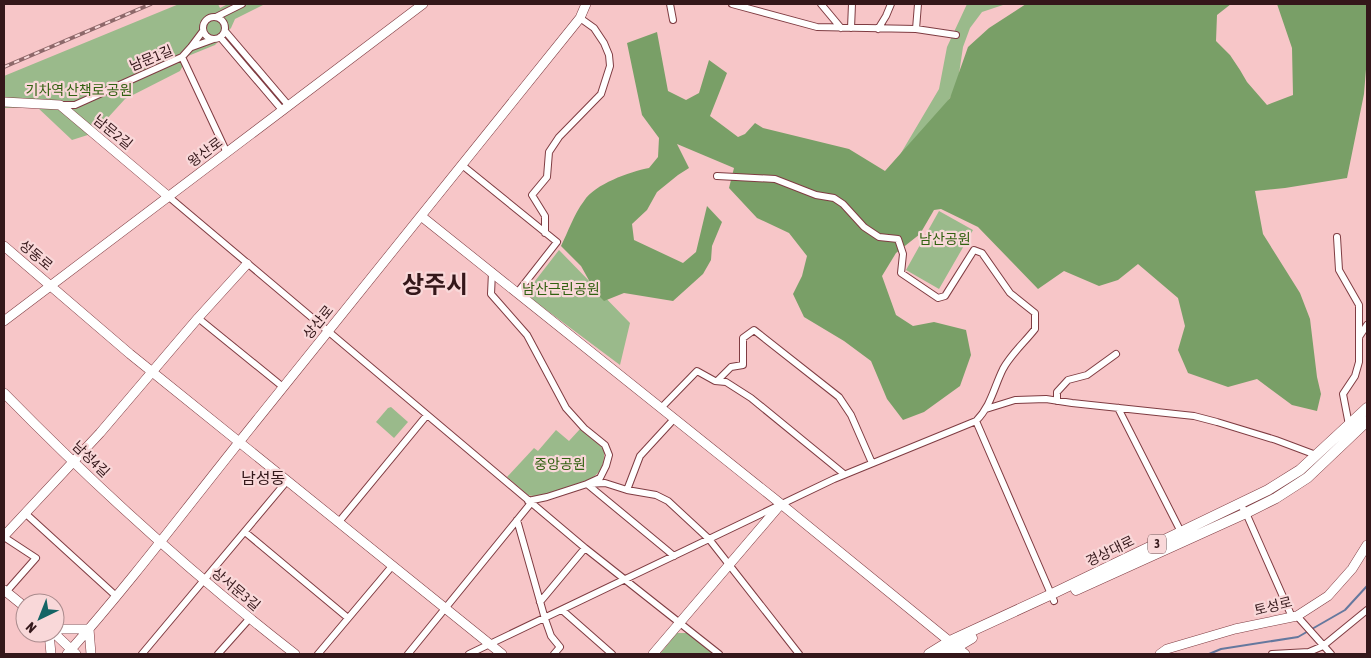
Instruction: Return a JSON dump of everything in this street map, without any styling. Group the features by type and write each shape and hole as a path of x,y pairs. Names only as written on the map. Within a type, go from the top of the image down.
{"main road":[{"name":"경상대로","path":"929,654 1053,597 1287,480 1367,408"},
{"name":"경상대로","path":"1053,597 1246,514 1284,493 1307,478 1367,421"},
{"name":"경상대로","path":"945,654 953,644"}],"street":[{"path":"182,57 203,31 205,22 208,19 242,4"},
{"name":"왕산로","path":"4,321 423,4"},
{"path":"670,4 673,20"},
{"path":"732,4 818,28 916,29 956,35"},
{"path":"821,4 841,28"},
{"path":"851,28 852,4"},
{"path":"878,29 891,4"},
{"path":"916,29 918,4"},
{"path":"545,233 545,216 532,195 547,177 549,152 559,137 601,94 610,66 609,55 604,43 582,9"},
{"name":"상산로","path":"71,653 462,165 582,9"},
{"path":"228,11 223,22 225,30 286,109"},
{"path":"216,17 223,22"},
{"path":"191,47 217,38 225,30"},
{"path":"203,31 209,38 217,38 286,109"},
{"name":"남문1길","path":"60,105 75,105 182,57 227,152"},
{"path":"4,102 60,105"},
{"name":"남문2길","path":"60,105 169,197"},
{"path":"72,115 75,105"},
{"path":"462,165 557,242 517,293"},
{"path":"469,654 844,474 976,421 986,409 1003,369 1035,328 1034,314 1010,293 982,253 974,250 945,296 938,298 902,273 904,254 898,239 879,237 864,227 844,204 834,198 816,195 775,179 717,176"},
{"path":"169,197 585,548 719,654"},
{"path":"421,216 965,654"},
{"path":"1337,237 1340,270 1359,305 1359,362 1355,376 1344,394 1349,425"},
{"name":"성동로","path":"4,246 152,372 502,654"},
{"path":"15,599 5,591 36,558 4,536 74,462 198,318 248,264"},
{"path":"408,654 530,502 588,484 600,478 609,456 605,445 584,428 566,408 527,335 491,294 492,272"},
{"path":"198,318 283,388"},
{"path":"1359,337 1367,325"},
{"path":"717,381 731,367 743,365 743,338 754,330 839,397 851,415 872,463"},
{"path":"1057,401 1057,392 1068,380 1087,374 1116,354"},
{"path":"661,408 697,371 717,381 726,382 751,398 844,474"},
{"name":"남성4길","path":"4,393 160,543"},
{"path":"986,409 1015,400 1046,399 1194,416 1316,455"},
{"path":"1118,408 1181,532"},
{"path":"338,523 427,415"},
{"path":"627,490 640,456 674,419"},
{"path":"976,421 1053,597"},
{"path":"142,654 287,481"},
{"path":"588,484 605,483 627,490 656,495 668,501 709,539 799,654"},
{"path":"588,484 674,556"},
{"path":"653,654 781,504"},
{"path":"1240,504 1294,616 1331,654"},
{"path":"25,513 116,596"},
{"path":"517,520 545,619 551,636 560,647 554,654"},
{"path":"244,532 348,618"},
{"name":"상서문3길","path":"160,543 295,654"},
{"name":"토성로","path":"1160,654 1167,649 1235,629 1294,616 1328,596 1352,569 1367,545"},
{"path":"540,602 585,548"},
{"path":"318,654 393,565"},
{"path":"562,610 612,654"},
{"path":"1272,654 1309,652 1323,646 1367,610"},
{"path":"218,654 250,618"},
{"path":"65,629 89,629 91,654"},
{"path":"62,643 71,653"}],"green space":[{"name":"기차역 산책로 공원","path":"179,4 218,4 220,8 228,4 265,4 235,19 231,28 215,45 188,56 180,71 125,99 94,133 72,140 37,107 4,108 4,76"},
{"path":"967,4 1006,4 982,12 970,28 963,47 957,87 892,187 888,175 939,89 947,47"},
{"path":"1026,4 1231,4 1217,15 1216,41 1230,55 1247,82 1267,105 1293,95 1292,48 1277,4 1367,4 1367,57 1364,94 1347,178 1255,191 1263,234 1300,293 1310,319 1321,394 1317,411 1292,405 1257,379 1228,387 1188,373 1178,350 1185,326 1178,298 1138,264 1118,280 1099,286 1064,271 1038,289 978,227 941,209 934,210 920,234 896,253 882,276 896,315 913,326 934,322 966,330 971,355 960,386 924,412 903,420 887,399 871,361 844,341 804,317 793,294 802,276 807,256 789,233 757,218 729,188 734,168 677,144 689,168 657,192 647,210 632,224 634,240 683,263 696,252 707,206 722,222 712,246 711,260 703,274 673,301 624,293 604,301 596,293 581,266 561,246 577,212 589,195 604,184 632,172 649,168 658,157 659,138 642,115 627,43 657,32 668,91 686,100 699,93 709,60 727,73 710,116 738,137 745,134 755,123 763,128 849,149 885,171 950,98 968,47 989,28"},
{"name":"남산공원","path":"939,211 973,230 939,289 906,270"},
{"name":"남산근린공원","path":"559,250 630,323 620,365 525,294"},
{"path":"391,407 408,422 394,438 376,422"},
{"name":"중앙공원","path":"580,429 604,449 602,466 592,478 560,491 534,496 528,495 507,477 534,448 538,451 556,430 569,441"},
{"path":"677,633 689,633 715,654 660,654"}],"waterway":[{"path":"1209,654 1221,649 1298,637 1345,610 1367,586"}],"railway":[{"path":"4,67 151,4"}],"district":[{"name":"상주시","path":"435,285"},
{"name":"남성동","path":"263,478"}]}
